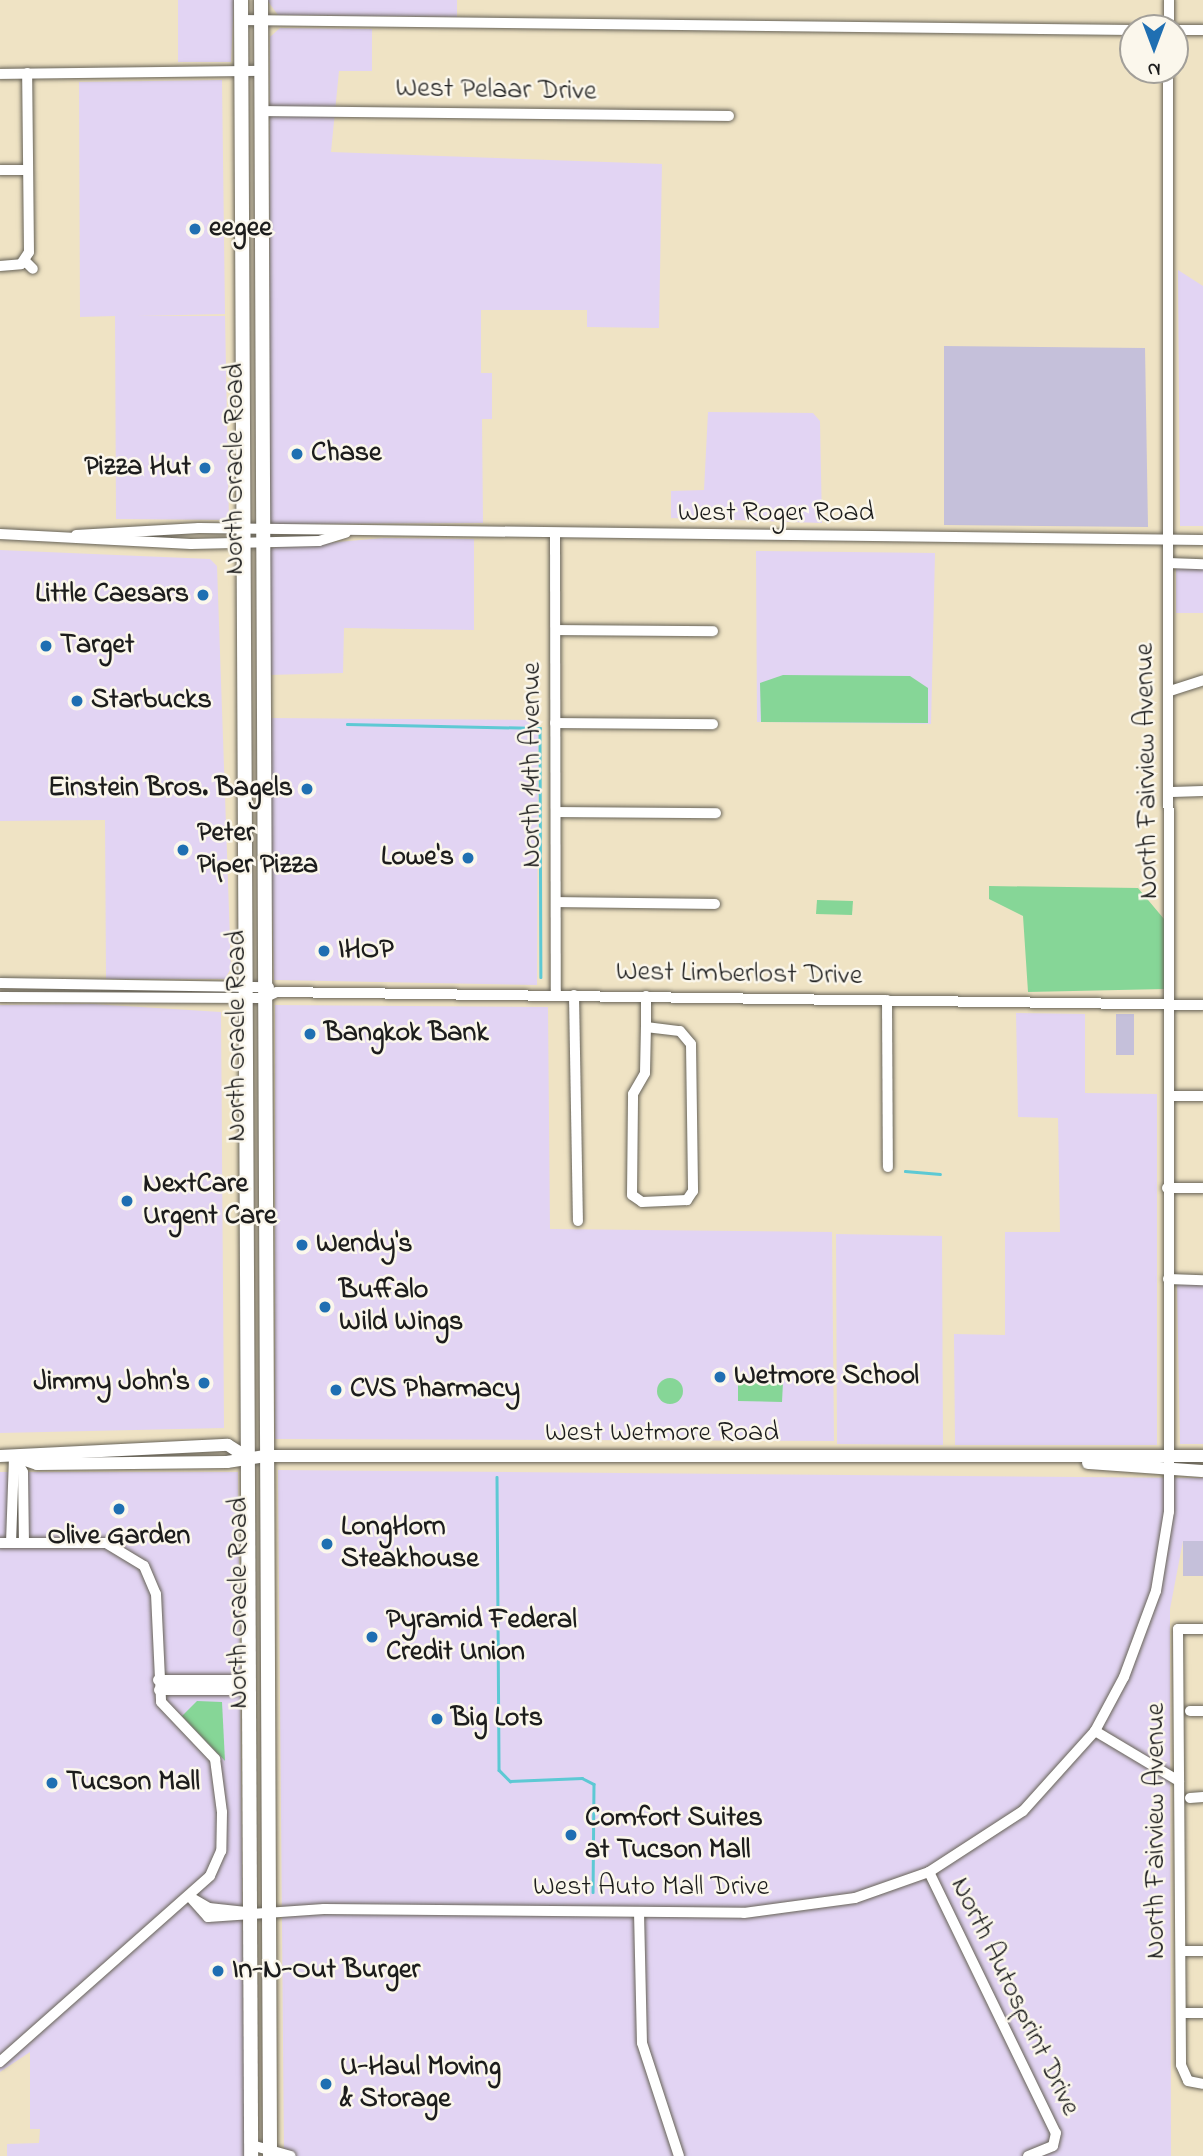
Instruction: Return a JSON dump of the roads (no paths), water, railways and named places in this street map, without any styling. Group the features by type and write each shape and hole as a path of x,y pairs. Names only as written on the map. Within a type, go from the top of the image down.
{"highway":[{"name":"North Oracle Road","path":"241,0 242,1111 251,2151"},
{"name":"North Oracle Road","path":"261,0 262,842 268,991 261,1215 270,2152"},
{"path":"241,301 261,301"},
{"path":"242,695 251,717 251,760 262,767"},
{"path":"242,767 253,775 262,842"},
{"path":"242,1111 251,1123 253,1203 261,1215"},
{"path":"243,1217 252,1227 254,1303 263,1328"}],"main road":[{"name":"West Wetmore Road","path":"0,1456 228,1445 245,1456 1078,1461 1170,1455 1203,1456"},
{"name":"West Wetmore Road","path":"1078,1461 1170,1471 1203,1471"}],"street":[{"path":"241,20 1119,30"},
{"path":"0,74 262,71"},
{"path":"24,262 28,170 27,73"},
{"name":"North Fairview Avenue","path":"1168,84 1168,563 1173,1005 1167,1188 1170,1471"},
{"name":"West Pelaar Drive","path":"262,111 729,116"},
{"path":"0,170 28,170"},
{"path":"0,266 24,262 33,269"},
{"name":"West Roger Road","path":"76,536 125,528 318,541 349,531 1203,540"},
{"name":"West Roger Road","path":"0,534 76,536 125,544 240,536"},
{"name":"North 14th Avenue","path":"555,535 556,995"},
{"path":"1168,563 1203,564"},
{"path":"556,631 713,631"},
{"path":"1170,691 1203,680"},
{"path":"555,723 713,724"},
{"path":"1172,792 1203,791"},
{"path":"557,812 716,813"},
{"path":"556,902 715,904"},
{"path":"65,996 75,982"},
{"name":"West Limberlost Drive","path":"0,983 243,983 268,991"},
{"name":"West Limberlost Drive","path":"0,997 243,998 268,991 1203,1005"},
{"path":"574,995 578,1221"},
{"path":"646,996 645,1073 633,1094 632,1195 642,1202 687,1200 693,1191 691,1044 680,1031 646,1027"},
{"path":"887,1000 888,1167"},
{"path":"1169,1096 1203,1096"},
{"path":"1167,1188 1203,1188"},
{"path":"1168,1279 1203,1280"},
{"path":"14,1456 23,1472 24,1543"},
{"path":"11,1543 14,1456"},
{"name":"West Auto Mall Drive","path":"190,1897 208,1917 266,1911 780,1912 855,1898 929,1872 1023,1811 1095,1731 1124,1678 1156,1591 1170,1471"},
{"path":"0,1543 106,1543 140,1562 156,1594 158,1685 166,1711 208,1749 221,1778 219,1856 190,1897 0,2062"},
{"name":"North Fairview Avenue","path":"1203,1629 1178,1629 1182,2074 1203,2084"},
{"path":"158,1685 235,1690 247,1680"},
{"path":"1190,1711 1203,1711"},
{"path":"1095,1731 1179,1781"},
{"path":"1190,1798 1203,1797"},
{"name":"North Autosprint Drive","path":"929,1872 1056,2141 1028,2156"},
{"path":"639,1912 642,2043 679,2156"},
{"path":"1181,1951 1203,1951"},
{"path":"1181,2013 1203,2013"},
{"path":"251,2151 291,2156"}],"waterway":[{"path":"347,724 540,728 541,977"},
{"path":"905,1171 940,1174"},
{"path":"497,1477 499,1770 510,1781 582,1778 594,1784 593,1892"}],"place":[{"name":"eegee","path":"195,229"},
{"name":"Chase","path":"297,454"},
{"name":"Pizza Hut","path":"205,468"},
{"name":"Little Caesars","path":"203,595"},
{"name":"Target","path":"46,646"},
{"name":"Starbucks","path":"77,701"},
{"name":"Einstein Bros. Bagels","path":"307,789"},
{"name":"Peter Piper Pizza","path":"183,850"},
{"name":"Lowe's","path":"468,858"},
{"name":"IHOP","path":"324,951"},
{"name":"Bangkok Bank","path":"310,1034"},
{"name":"NextCare Urgent Care","path":"127,1201"},
{"name":"Wendy's","path":"302,1245"},
{"name":"Buffalo Wild Wings","path":"325,1307"},
{"name":"Wetmore School","path":"720,1377"},
{"name":"Jimmy John's","path":"204,1383"},
{"name":"CVS Pharmacy","path":"336,1390"},
{"name":"Olive Garden","path":"119,1509"},
{"name":"LongHorn Steakhouse","path":"327,1544"},
{"name":"Pyramid Federal Credit Union","path":"372,1637"},
{"name":"Big Lots","path":"437,1719"},
{"name":"Tucson Mall","path":"52,1783"},
{"name":"Comfort Suites at Tucson Mall","path":"571,1835"},
{"name":"In-N-Out Burger","path":"218,1971"},
{"name":"U-Haul Moving & Storage","path":"326,2084"}]}
